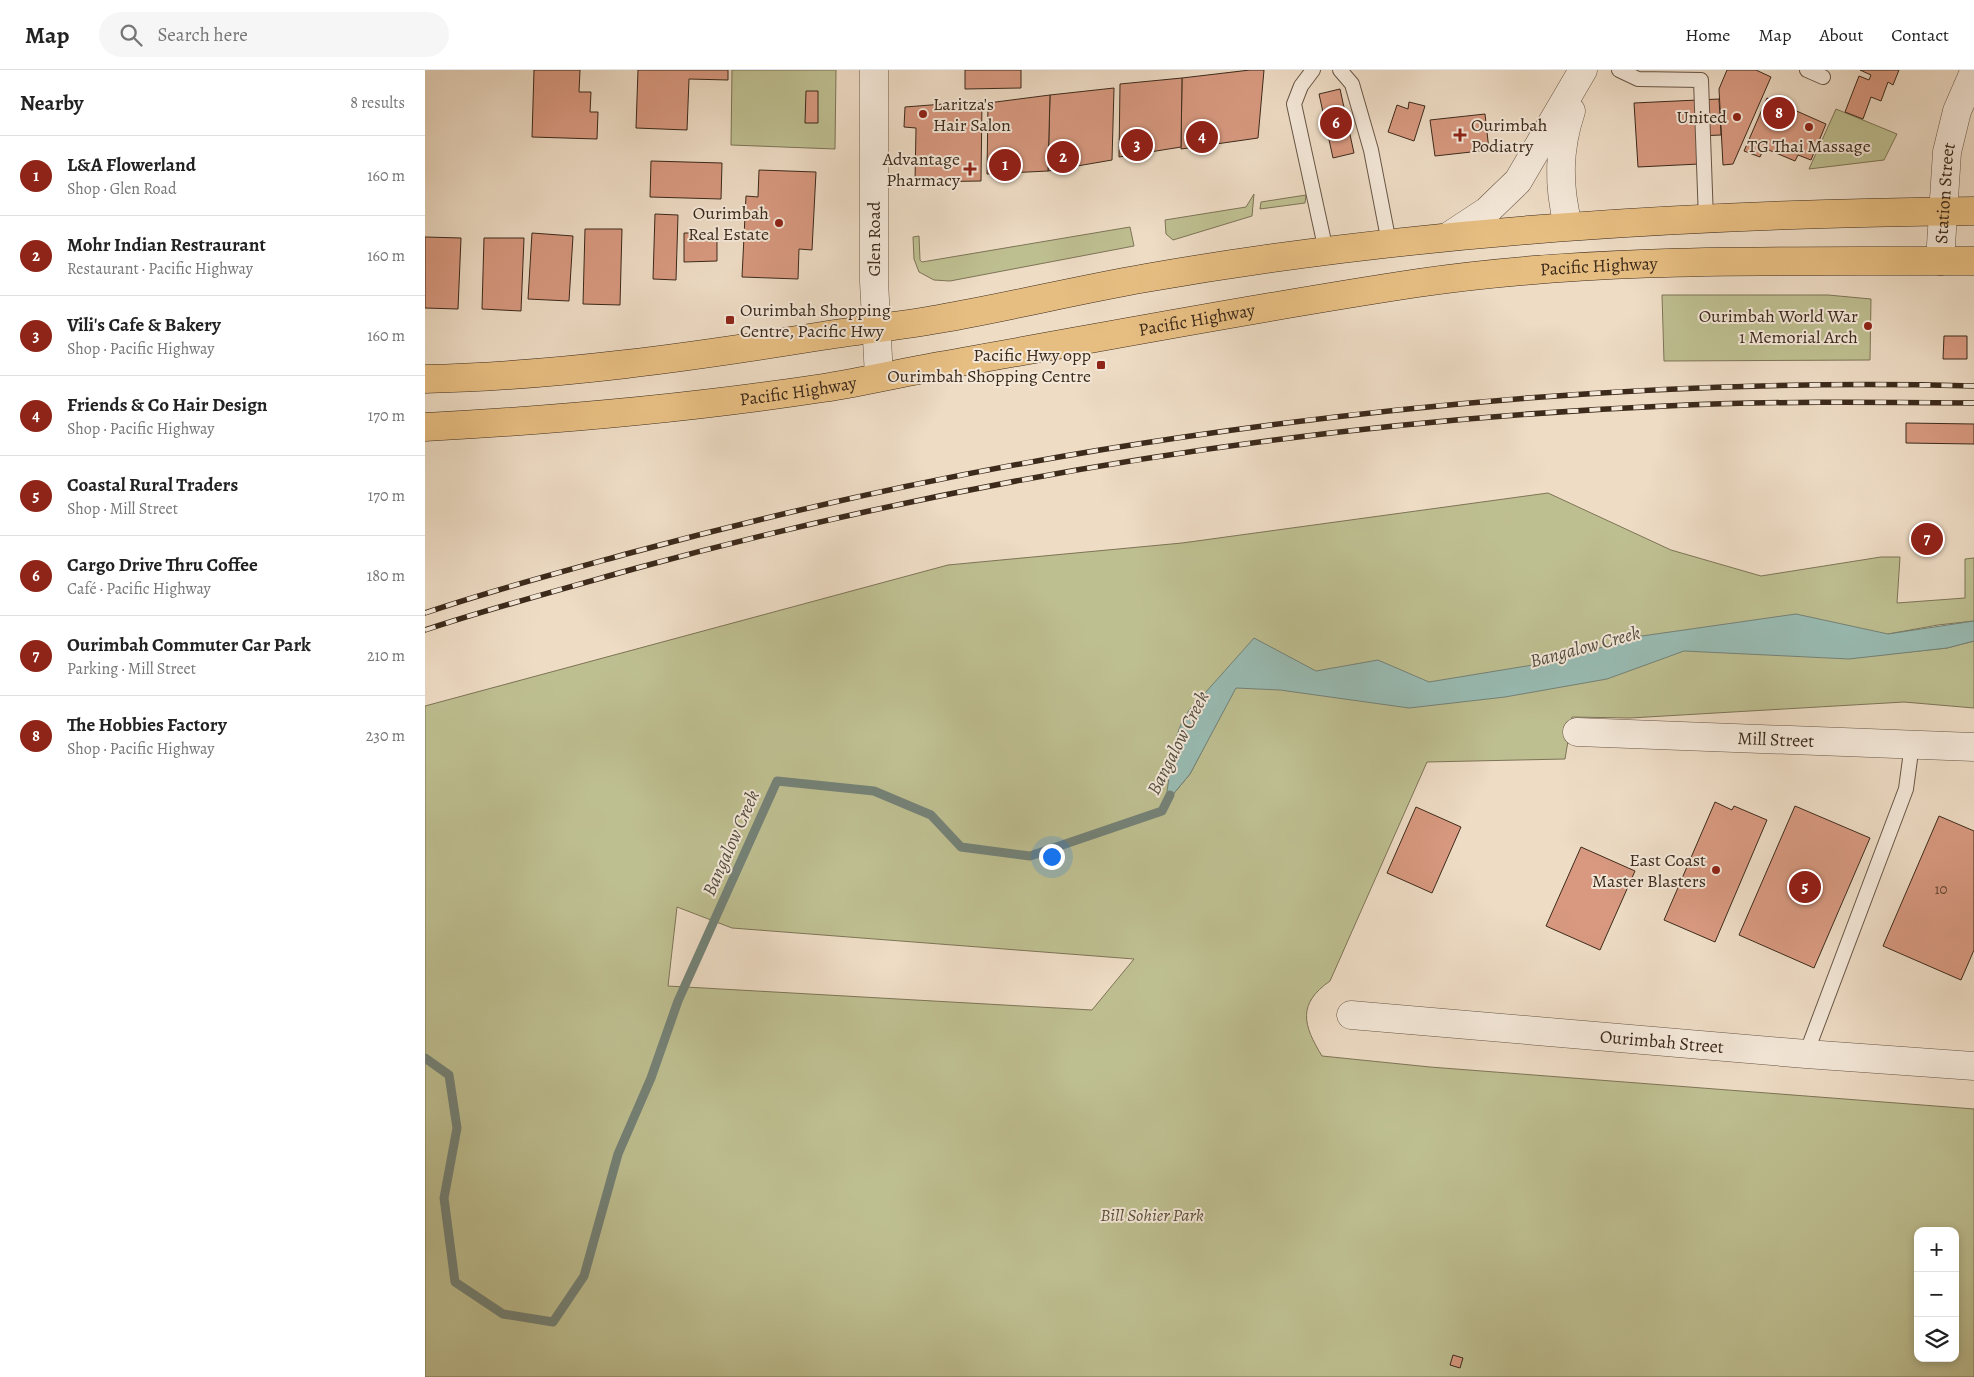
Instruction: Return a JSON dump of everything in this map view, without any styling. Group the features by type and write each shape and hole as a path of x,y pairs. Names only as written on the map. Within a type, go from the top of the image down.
{"main road":[{"path":"425,379 551,371 699,356 938,319 1147,278 1326,251 1449,236 1568,225 1868,212 1974,211"},
{"name":"Pacific Highway","path":"425,427 537,421 663,408 823,388 1420,283 1516,272 1593,266 1684,263 1974,260"}],"street":[{"name":"Glen Road","path":"874,70 875,328 879,377"},
{"path":"1568,225 1560,184 1562,144 1584,70"},
{"path":"1449,236 1487,211 1518,181 1584,70"},
{"name":"Station Street","path":"1940,261 1942,211 1950,137 1957,111 1974,72"},
{"name":"Mill Street","path":"1577,732 1974,747"},
{"name":"Ourimbah Street","path":"1351,1015 1806,1054 1974,1066"}],"lane":[{"path":"1313,70 1301,86 1294,104 1326,251"},
{"path":"1340,70 1352,84 1371,150 1389,243"},
{"path":"1619,70 1638,79 1701,80 1706,220"},
{"path":"1807,70 1823,77"},
{"path":"1806,1054 1906,789 1912,744"}],"green space":[{"path":"732,70 836,70 835,149 731,145"},
{"path":"1836,109 1897,134 1884,160 1809,169"},
{"path":"1254,194 1252,216 1173,240 1166,234 1165,220 1246,207"},
{"path":"1306,195 1305,203 1260,209 1261,202"},
{"path":"1130,227 1134,246 950,281 934,280 919,272 914,259 913,237 919,236 920,260 922,262"},
{"path":"1662,295 1828,295 1871,299 1870,360 1664,361"},
{"name":"Bill Sohier Park","path":"1548,493 1671,550 1761,576 1881,557 1900,557 1897,603 1965,598 1965,559 1974,558 1974,621 1888,634 1850,658 1947,648 1974,641 1974,708 1904,702 1630,718 1572,717 1565,759 1427,762 1330,981 1312,998 1308,1007 1307,1025 1322,1056 1430,1067 1974,1109 1974,1377 425,1377 425,706 948,565 1182,543","holes":["1235,688 1190,774 1166,803","677,907 732,928 1134,959 1092,1010 668,986"]}],"water":[{"path":"1796,614 1888,634 1974,621 1974,641 1947,648 1849,659 1684,651 1607,679 1505,697 1409,708 1280,690 1236,688 1190,774 1165,804 1173,749 1182,722 1188,711 1254,638 1316,671 1378,660 1429,682 1557,661 1635,637"}],"building":[{"path":"534,70 580,70 579,92 591,92 590,112 598,112 597,139 532,137"},
{"path":"638,70 728,70 728,80 689,79 687,130 636,128"},
{"path":"965,70 1021,70 1021,88 965,89"},
{"path":"1264,70 1258,138 1181,149 1182,78"},
{"name":"United","path":"1727,70 1756,70 1771,77 1733,164 1723,165 1719,89"},
{"path":"1860,70 1899,70 1893,85 1888,82 1881,101 1871,97 1863,119 1845,112 1859,76 1869,80 1871,75"},
{"path":"1182,78 1181,147 1119,157 1120,84"},
{"path":"1114,88 1112,160 1048,171 1050,95"},
{"path":"1340,89 1354,153 1333,158 1319,94"},
{"path":"806,91 818,91 818,123 805,123"},
{"path":"1050,95 1048,171 987,174 988,103"},
{"path":"1767,98 1826,124 1811,160 1798,155 1795,161 1764,148 1760,157 1744,151"},
{"path":"1719,99 1721,135 1698,136 1699,164 1638,167 1634,103"},
{"path":"982,101 981,181 915,182 916,128 904,127 905,107"},
{"path":"1409,102 1425,106 1414,141 1388,132 1397,105 1408,109"},
{"name":"Ourimbah Podiatry","path":"1485,114 1489,150 1435,156 1430,120"},
{"path":"651,161 722,163 721,199 650,197"},
{"name":"Ourimbah Real Estate","path":"759,170 816,172 812,250 799,249 798,279 742,277 746,196 758,197"},
{"path":"655,214 678,215 676,280 653,279"},
{"path":"585,229 622,229 620,305 583,304"},
{"path":"532,233 573,236 569,301 528,299"},
{"path":"684,233 717,233 717,261 684,262"},
{"path":"425,237 461,238 458,309 425,308"},
{"path":"484,238 524,238 521,311 482,309"},
{"path":"1944,336 1967,336 1967,359 1943,359"},
{"path":"1906,423 1974,424 1974,444 1906,443"},
{"name":"East Coast Master Blasters","path":"1715,802 1732,810 1734,806 1767,820 1715,942 1664,920"},
{"path":"1795,806 1870,838 1814,968 1739,935"},
{"path":"1416,807 1461,827 1432,893 1387,873"},
{"path":"1939,816 1974,831 1974,950 1961,980 1883,946"},
{"path":"1581,847 1635,871 1600,950 1546,926"},
{"path":"1453,1355 1463,1358 1460,1368 1450,1365"}],"waterway":[{"name":"Bangalow Creek","path":"425,1058 449,1075 457,1128 444,1198 455,1282 503,1314 553,1322 584,1276 618,1154 651,1078 678,1001 777,781 874,791 931,815 961,847 1030,856 1162,811 1170,795"}],"railway":[{"path":"425,613 630,553 805,509 982,471 1209,433 1427,407 1645,390 1755,386 1974,386"},
{"path":"425,630 637,568 890,506 1018,481 1276,440 1406,425 1666,406 1743,403 1974,403"}],"place":[{"name":"The Hobbies Factory","path":"1779,113"},
{"name":"Laritza's Hair Salon","path":"923,114"},
{"name":"United","path":"1737,117"},
{"name":"Cargo Drive Thru Coffee","path":"1336,123"},
{"name":"TG Thai Massage","path":"1809,127"},
{"name":"Ourimbah Podiatry","path":"1460,135"},
{"name":"Friends & Co Hair Design","path":"1202,137"},
{"name":"Vili's Cafe & Bakery","path":"1137,145"},
{"name":"Mohr Indian Restraurant","path":"1063,157"},
{"name":"L&A Flowerland","path":"1005,165"},
{"name":"Advantage Pharmacy","path":"970,169"},
{"name":"Ourimbah Real Estate","path":"779,223"},
{"name":"Ourimbah Shopping Centre, Pacific Hwy","path":"730,320"},
{"name":"Ourimbah World War 1 Memorial Arch","path":"1868,326"},
{"name":"Pacific Hwy opp Ourimbah Shopping Centre","path":"1101,365"},
{"name":"Ourimbah Commuter Car Park","path":"1927,539"},
{"name":"East Coast Master Blasters","path":"1716,870"},
{"name":"Coastal Rural Traders","path":"1805,887"}]}
